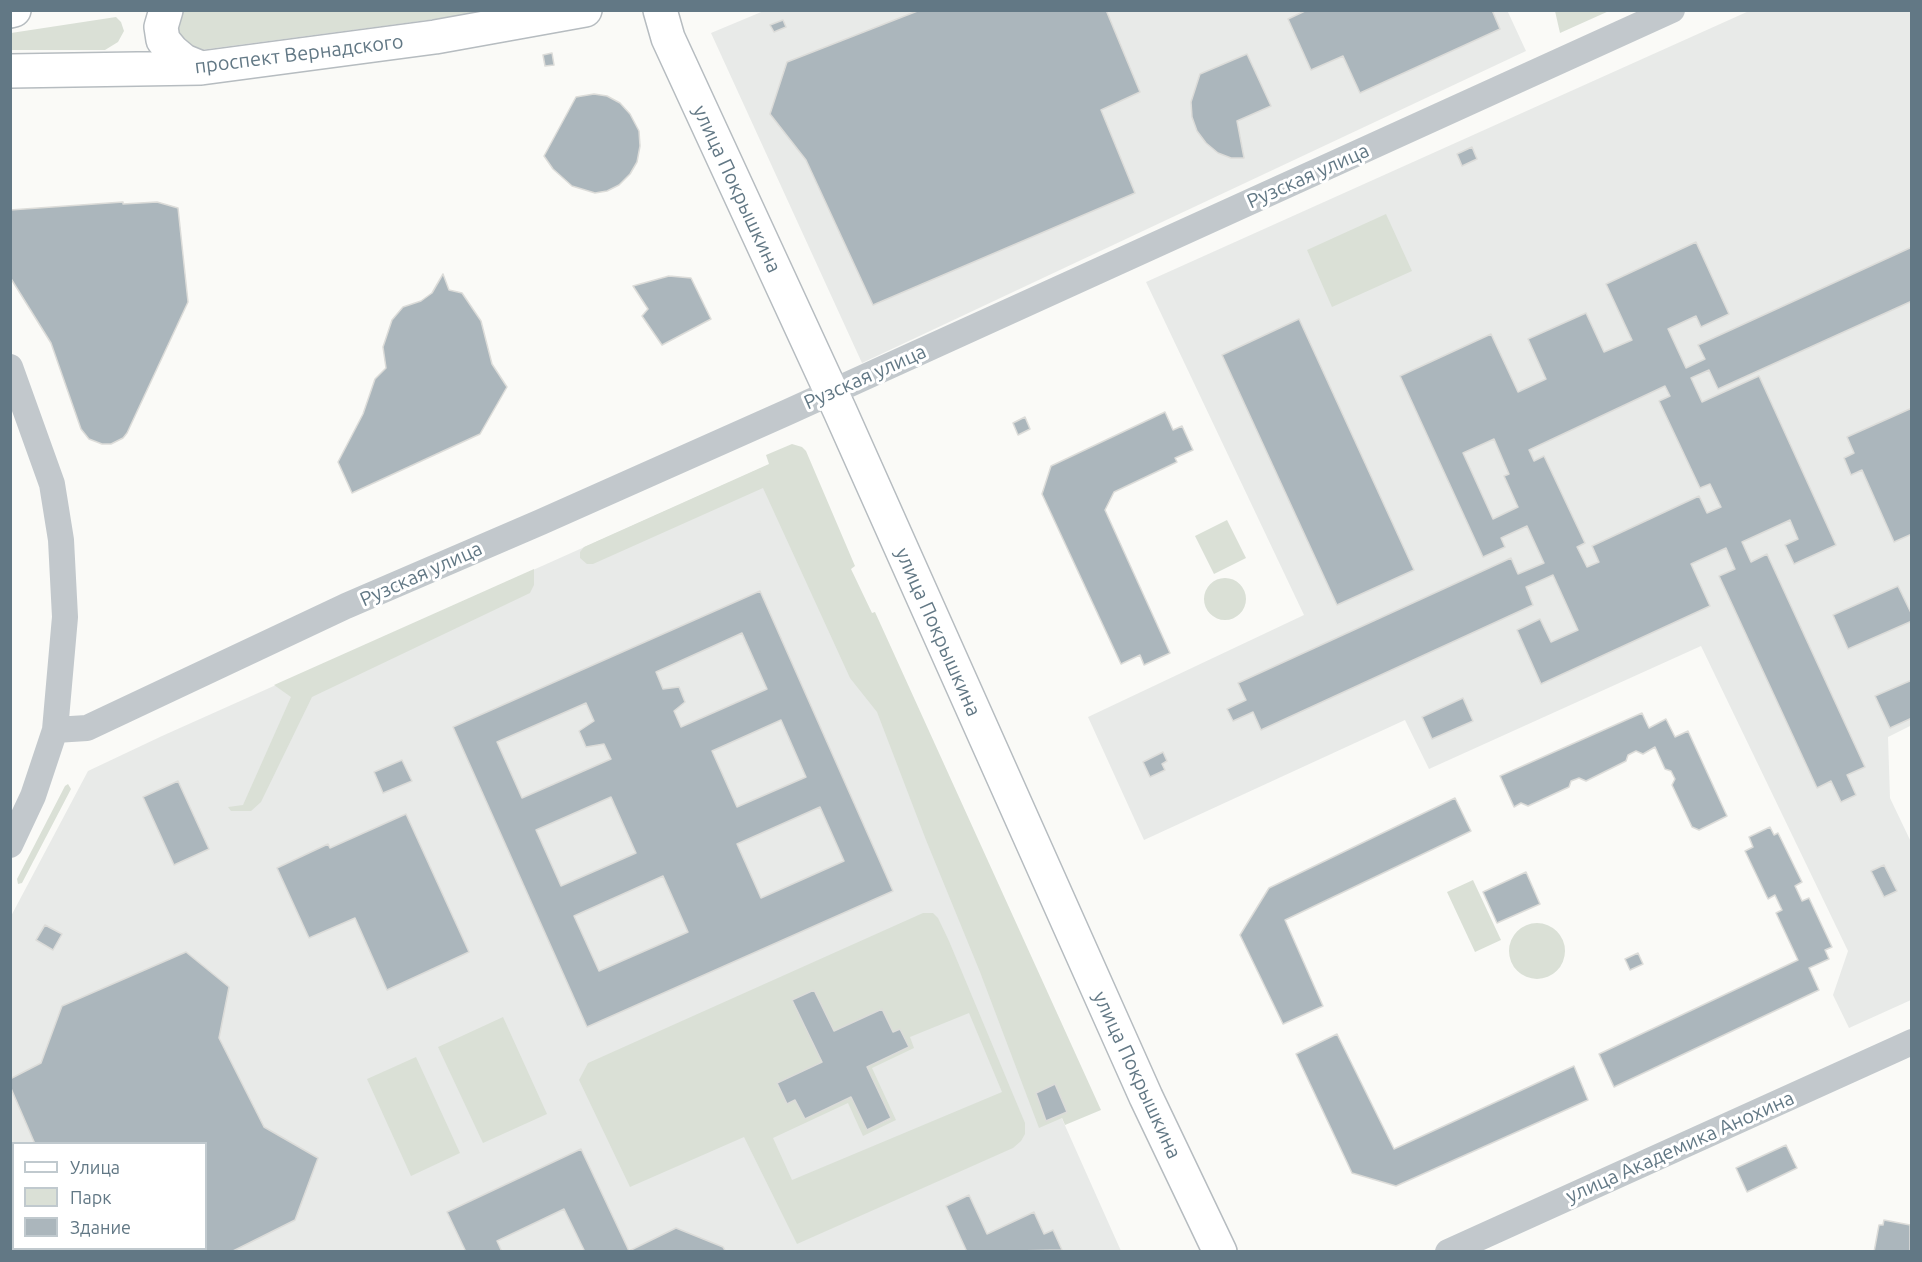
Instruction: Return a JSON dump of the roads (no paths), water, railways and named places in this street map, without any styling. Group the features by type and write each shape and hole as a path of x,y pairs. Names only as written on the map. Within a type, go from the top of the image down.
{"main road":[{"path":"166,10 161,27 163,40 184,61 201,68"},
{"name":"проспект Вернадского","path":"10,71 201,68 424,39 585,10"},
{"name":"улица Покрышкина","path":"660,10 668,38 831,392 1146,1097 1220,1251"}],"street":[{"name":"Рузская улица","path":"55,730 87,728 346,606 541,522 831,392 1672,10"},
{"path":"10,367 52,484 61,540 65,617 55,730 33,796 10,845"},
{"name":"улица Академика Анохина","path":"1448,1251 1911,1042"}]}
